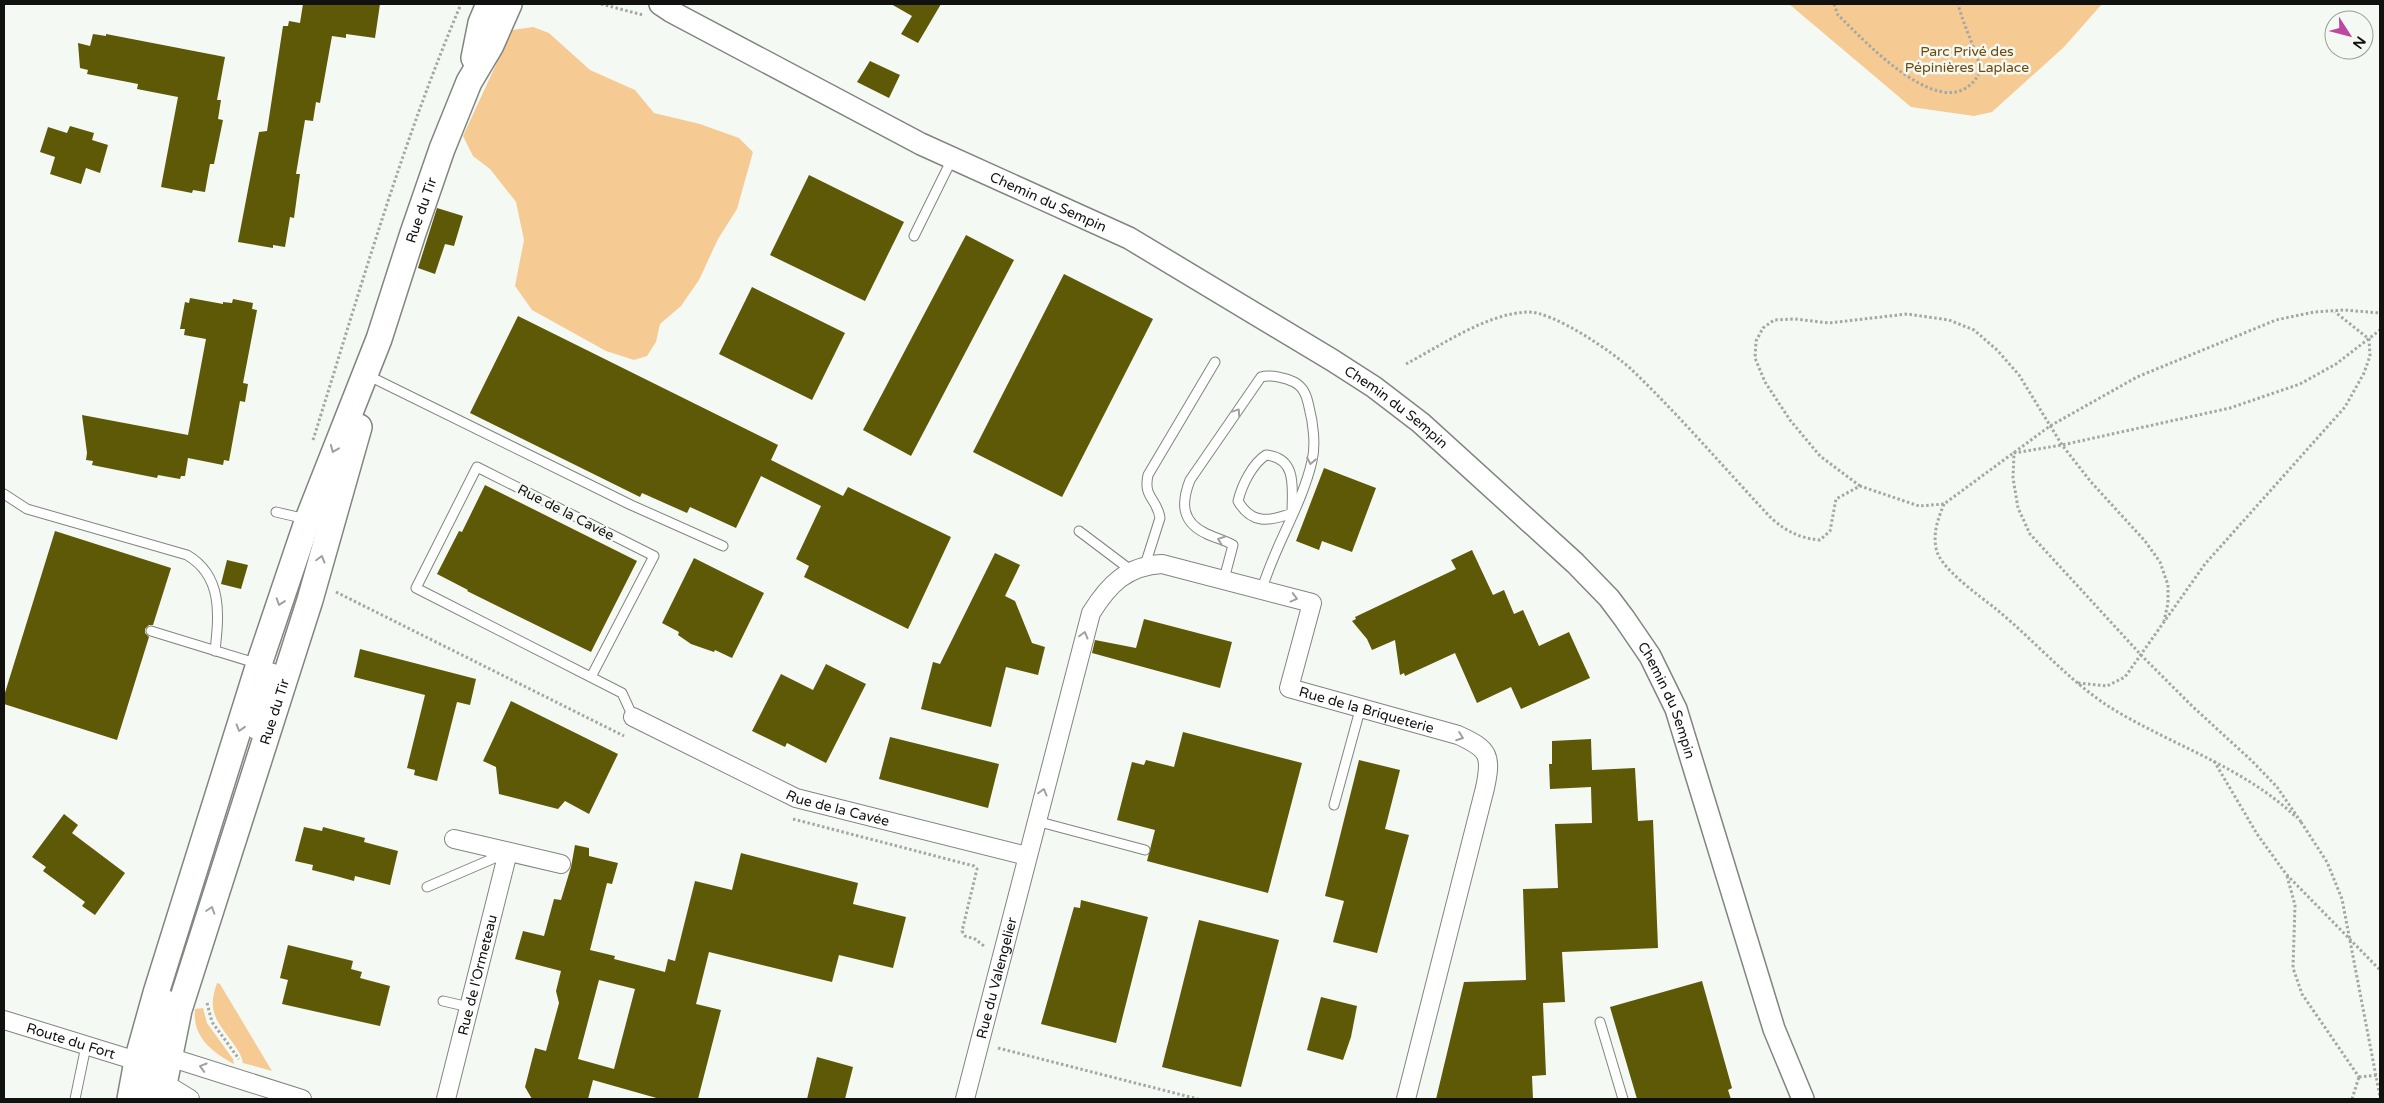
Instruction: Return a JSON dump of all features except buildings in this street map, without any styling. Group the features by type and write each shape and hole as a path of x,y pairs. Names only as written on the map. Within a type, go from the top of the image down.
{"main road":[{"name":"Rue du Tir","path":"469,82 481,23 489,4"},
{"name":"Rue du Tir","path":"130,1099 155,1078 179,1010 288,673 319,522 430,182 469,82 491,45 509,4"},
{"name":"Rue du Tir","path":"155,1078 224,779 259,664 319,522 371,376 379,339"}],"street":[{"name":"Chemin du Sempin","path":"642,4 666,8 952,159 1129,238 1332,360 1374,388 1420,423 1575,563 1609,598 1650,656 1676,709 1774,1029 1803,1099"},
{"name":"Rue de la Briqueterie","path":"1139,568 1162,564 1312,603 1289,688 1360,710 1465,738 1482,748 1488,759 1490,766 1406,1099"},
{"path":"1027,856 1091,614 1108,589 1139,568"},
{"path":"233,843 240,780 269,684 259,664"},
{"name":"Rue de la Cavée","path":"633,717 796,798 1027,856"},
{"path":"454,839 561,864"},
{"name":"Rue de l'Ormeteau","path":"446,1099 508,852"},
{"name":"Rue du Valengelier","path":"965,1099 1027,856"},
{"name":"Route du Fort","path":"4,1020 86,1046 155,1078"},
{"path":"155,1078 237,1077 302,1099"},
{"path":"155,1078 190,1099"}],"lane":[{"path":"914,236 952,159"},
{"path":"1079,531 1139,568 1160,518 1159,511 1147,492 1148,474 1215,362"},
{"path":"1224,580 1233,545 1196,528 1184,510 1184,496 1190,480 1261,376 1266,375 1292,381 1300,385 1306,395 1311,416 1313,459 1262,589"},
{"path":"371,376 631,505 723,546"},
{"path":"1266,455 1285,462 1291,471 1292,513 1266,520 1244,511 1238,501 1242,486 1260,459 1266,455"},
{"name":"Rue de la Cavée","path":"477,467 654,556 591,677 416,588 477,467"},
{"path":"4,494 28,509 187,555 199,562 208,574 219,612 215,651"},
{"path":"276,512 319,522"},
{"path":"152,631 288,673"},
{"path":"591,677 622,693 633,717"},
{"path":"1334,805 1360,710"},
{"path":"1036,821 1144,850"},
{"path":"427,887 508,852"},
{"path":"443,1001 469,1007"},
{"path":"1600,1022 1623,1099"},
{"path":"75,1099 86,1046"}],"path":[{"path":"1834,4 1838,15 1891,66 1927,88 1958,93 1975,82 1981,70 1975,47 1964,29 1958,4"},
{"path":"2077,683 2107,686 2125,677 2142,656 2164,621 2206,564 2345,407 2364,373 2370,356 2369,339 2334,311"},
{"path":"2164,621 2168,603 2168,585 2160,562 2145,541 2091,482 2062,445 2050,426 2020,375 1997,350 1974,330 1949,320 1908,314 1828,322 1795,319 1774,320 1763,328 1756,341 1755,358 1765,382 1790,420 1820,456 1860,486 1919,506 1944,504 2050,426 2137,377 2276,320 2314,312 2380,313"},
{"path":"1406,364 1492,319 1520,313 1544,314 1560,321 1630,368 1772,519 1790,533 1803,539 1820,540 1830,531 1836,499 1860,486"},
{"path":"2014,453 2062,445 2230,408 2262,398 2300,384 2336,364 2380,330"},
{"path":"2014,453 2013,478 2018,508 2030,534 2142,656 2277,787 2327,862 2342,899 2352,942 2378,1075 2380,1097"},
{"path":"1944,504 1935,527 1936,550 1953,574 2025,633 2077,683 2108,706 2158,734 2213,761 2276,798 2301,822"},
{"path":"334,601 336,592"},
{"path":"2213,761 2257,834 2286,874 2380,970"},
{"path":"2286,874 2295,905 2293,968 2302,994 2359,1077"},
{"path":"208,998 207,1007 212,1022 238,1059 237,1077"},
{"path":"1000,1049 1198,1099"},
{"path":"2359,1077 2378,1075"},
{"path":"2352,1099 2359,1077"}],"green space":[{"name":"Parc Privé des Pépinières Laplace","path":"1789,4 2102,4 2064,47 1992,112 1974,116 1911,107"},
{"path":"533,27 549,33 590,70 635,90 654,113 700,124 739,138 753,152 737,209 718,239 699,280 681,306 660,324 656,342 647,356 634,360 606,351 532,310 515,286 524,240 516,202 490,169 473,156 463,136 512,30"},
{"path":"217,983 220,984 272,1071 243,1063 238,1050 219,1023 213,1010 214,993"},
{"path":"203,1008 207,1023 233,1059 234,1064 211,1049 200,1036 195,1019 195,1009"}]}
